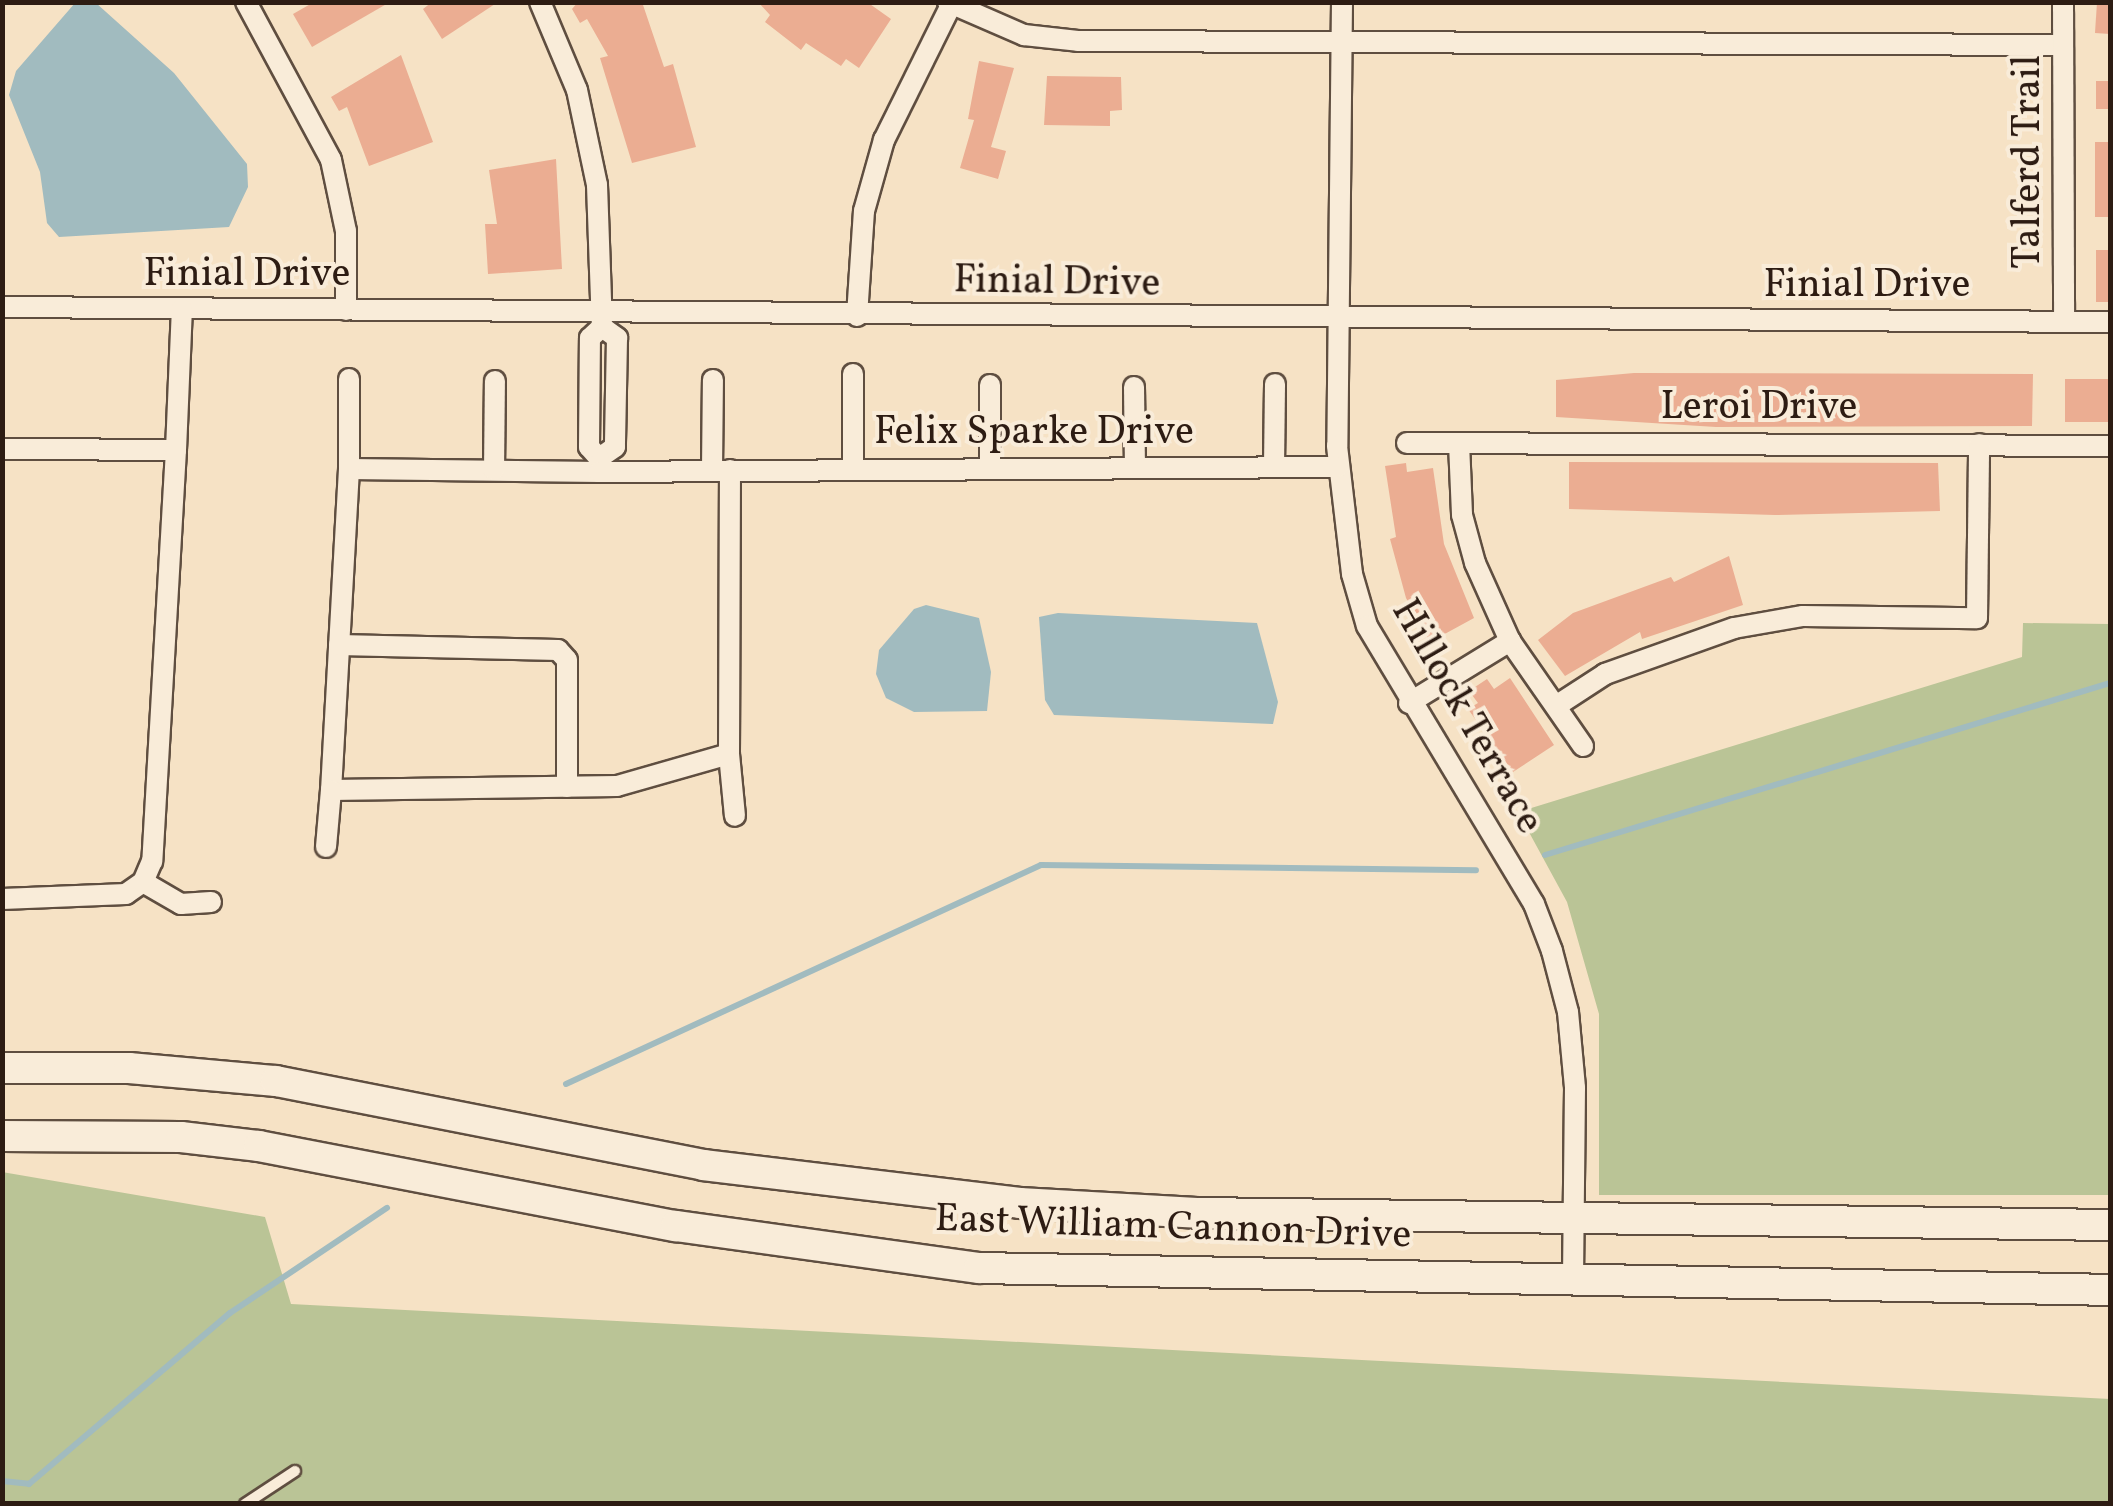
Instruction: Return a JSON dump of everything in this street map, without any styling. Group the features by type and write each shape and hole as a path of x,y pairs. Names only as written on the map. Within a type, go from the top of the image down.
{"street":[{"path":"246,2 331,160 346,231 346,310"},
{"path":"540,2 588,132 602,224 602,319 617,338 616,447 599,465"},
{"name":"Hillock Terrace","path":"1342,2 1338,467 1352,574 1367,626 1409,703 1499,844 1552,951 1568,1012 1575,1088 1573,1278"},
{"name":"Talferd Trail","path":"2063,2 2064,322"},
{"path":"857,316 864,211 884,140 949,4 1024,36 1078,41 2064,45"},
{"name":"Finial Drive","path":"2,308 346,310 602,319 857,316 2110,322"},
{"path":"2,899 126,894 143,882 152,861 182,309"},
{"path":"852,468 853,374"},
{"path":"326,847 349,468 349,380"},
{"path":"494,470 496,380"},
{"path":"713,380 721,470 729,754 735,816"},
{"path":"1274,467 1275,384"},
{"path":"990,385 990,467"},
{"path":"1134,387 1135,467"},
{"name":"Leroi Drive","path":"1407,442 2110,446"},
{"path":"1459,442 1466,531 1510,641 1583,746"},
{"path":"1556,706 1605,674 1734,628 1803,616 1977,618 1979,444"},
{"path":"2,449 176,450"},
{"name":"Felix Sparke Drive","path":"349,468 1338,467"},
{"path":"1409,703 1510,641"},
{"path":"339,645 558,650 566,660 567,787"},
{"path":"331,790 616,786 729,754"},
{"path":"143,882 181,904 211,902"},
{"name":"East William Cannon Drive","path":"2,1068 129,1068 276,1081 703,1165 965,1198 1197,1213 2110,1225"},
{"name":"East William Cannon Drive","path":"2,1136 164,1136 259,1146 676,1226 979,1268 1573,1278 1660,1285 2110,1290"}],"lane":[{"path":"244,1504 295,1471"}],"green space":[{"path":"2023,623 2110,624 2110,1195 1599,1195 1599,1014 1567,902 1518,812 2022,657"},
{"path":"2,1172 265,1217 291,1304 2110,1399 2110,1503 3,1503"}],"water":[{"path":"75,3 96,3 174,73 247,164 248,187 229,227 59,237 47,223 40,172 9,95 16,71"},
{"path":"926,605 979,618 991,672 987,711 914,712 886,698 876,674 879,650 914,609"},
{"path":"1058,613 1257,623 1278,702 1273,724 1054,715 1045,700 1039,617"}],"building":[{"path":"314,2 390,2 312,47 293,14"},
{"path":"432,2 498,2 442,39 423,9"},
{"path":"578,2 642,2 664,67 673,64 696,147 632,163 600,58 608,56 587,19 580,23 572,9"},
{"path":"758,2 867,2 891,19 859,68 846,59 841,66 806,43 801,50 765,22 770,15"},
{"path":"2097,2 2110,2 2110,34 2095,33"},
{"path":"401,55 433,142 369,166 347,107 339,111 331,97"},
{"path":"979,61 1014,68 991,147 1006,151 998,179 960,168 974,120 968,119"},
{"path":"1047,76 1121,77 1122,110 1110,111 1110,126 1044,125"},
{"path":"2096,81 2110,81 2110,109 2096,109"},
{"path":"2095,142 2110,142 2110,217 2095,217"},
{"path":"556,159 562,269 488,274 485,224 497,224 489,170"},
{"path":"2096,250 2110,250 2110,302 2096,302"},
{"path":"1634,373 2033,374 2032,426 1716,427 1556,417 1556,380"},
{"path":"2065,379 2110,379 2110,422 2065,422"},
{"path":"1569,462 1938,463 1940,511 1775,515 1569,509"},
{"path":"1406,463 1407,472 1433,468 1444,544 1474,618 1430,642 1406,598 1390,539 1396,537 1385,466"},
{"path":"1729,556 1743,605 1642,639 1640,632 1565,676 1538,640 1573,613 1671,577 1674,582"},
{"path":"1510,678 1554,745 1513,772 1468,709 1478,703 1469,691 1487,679 1494,689"}],"waterway":[{"path":"1545,855 2110,683"},
{"path":"566,1084 1041,865 1476,870"},
{"path":"2,1481 29,1484 230,1313 387,1208"}]}
